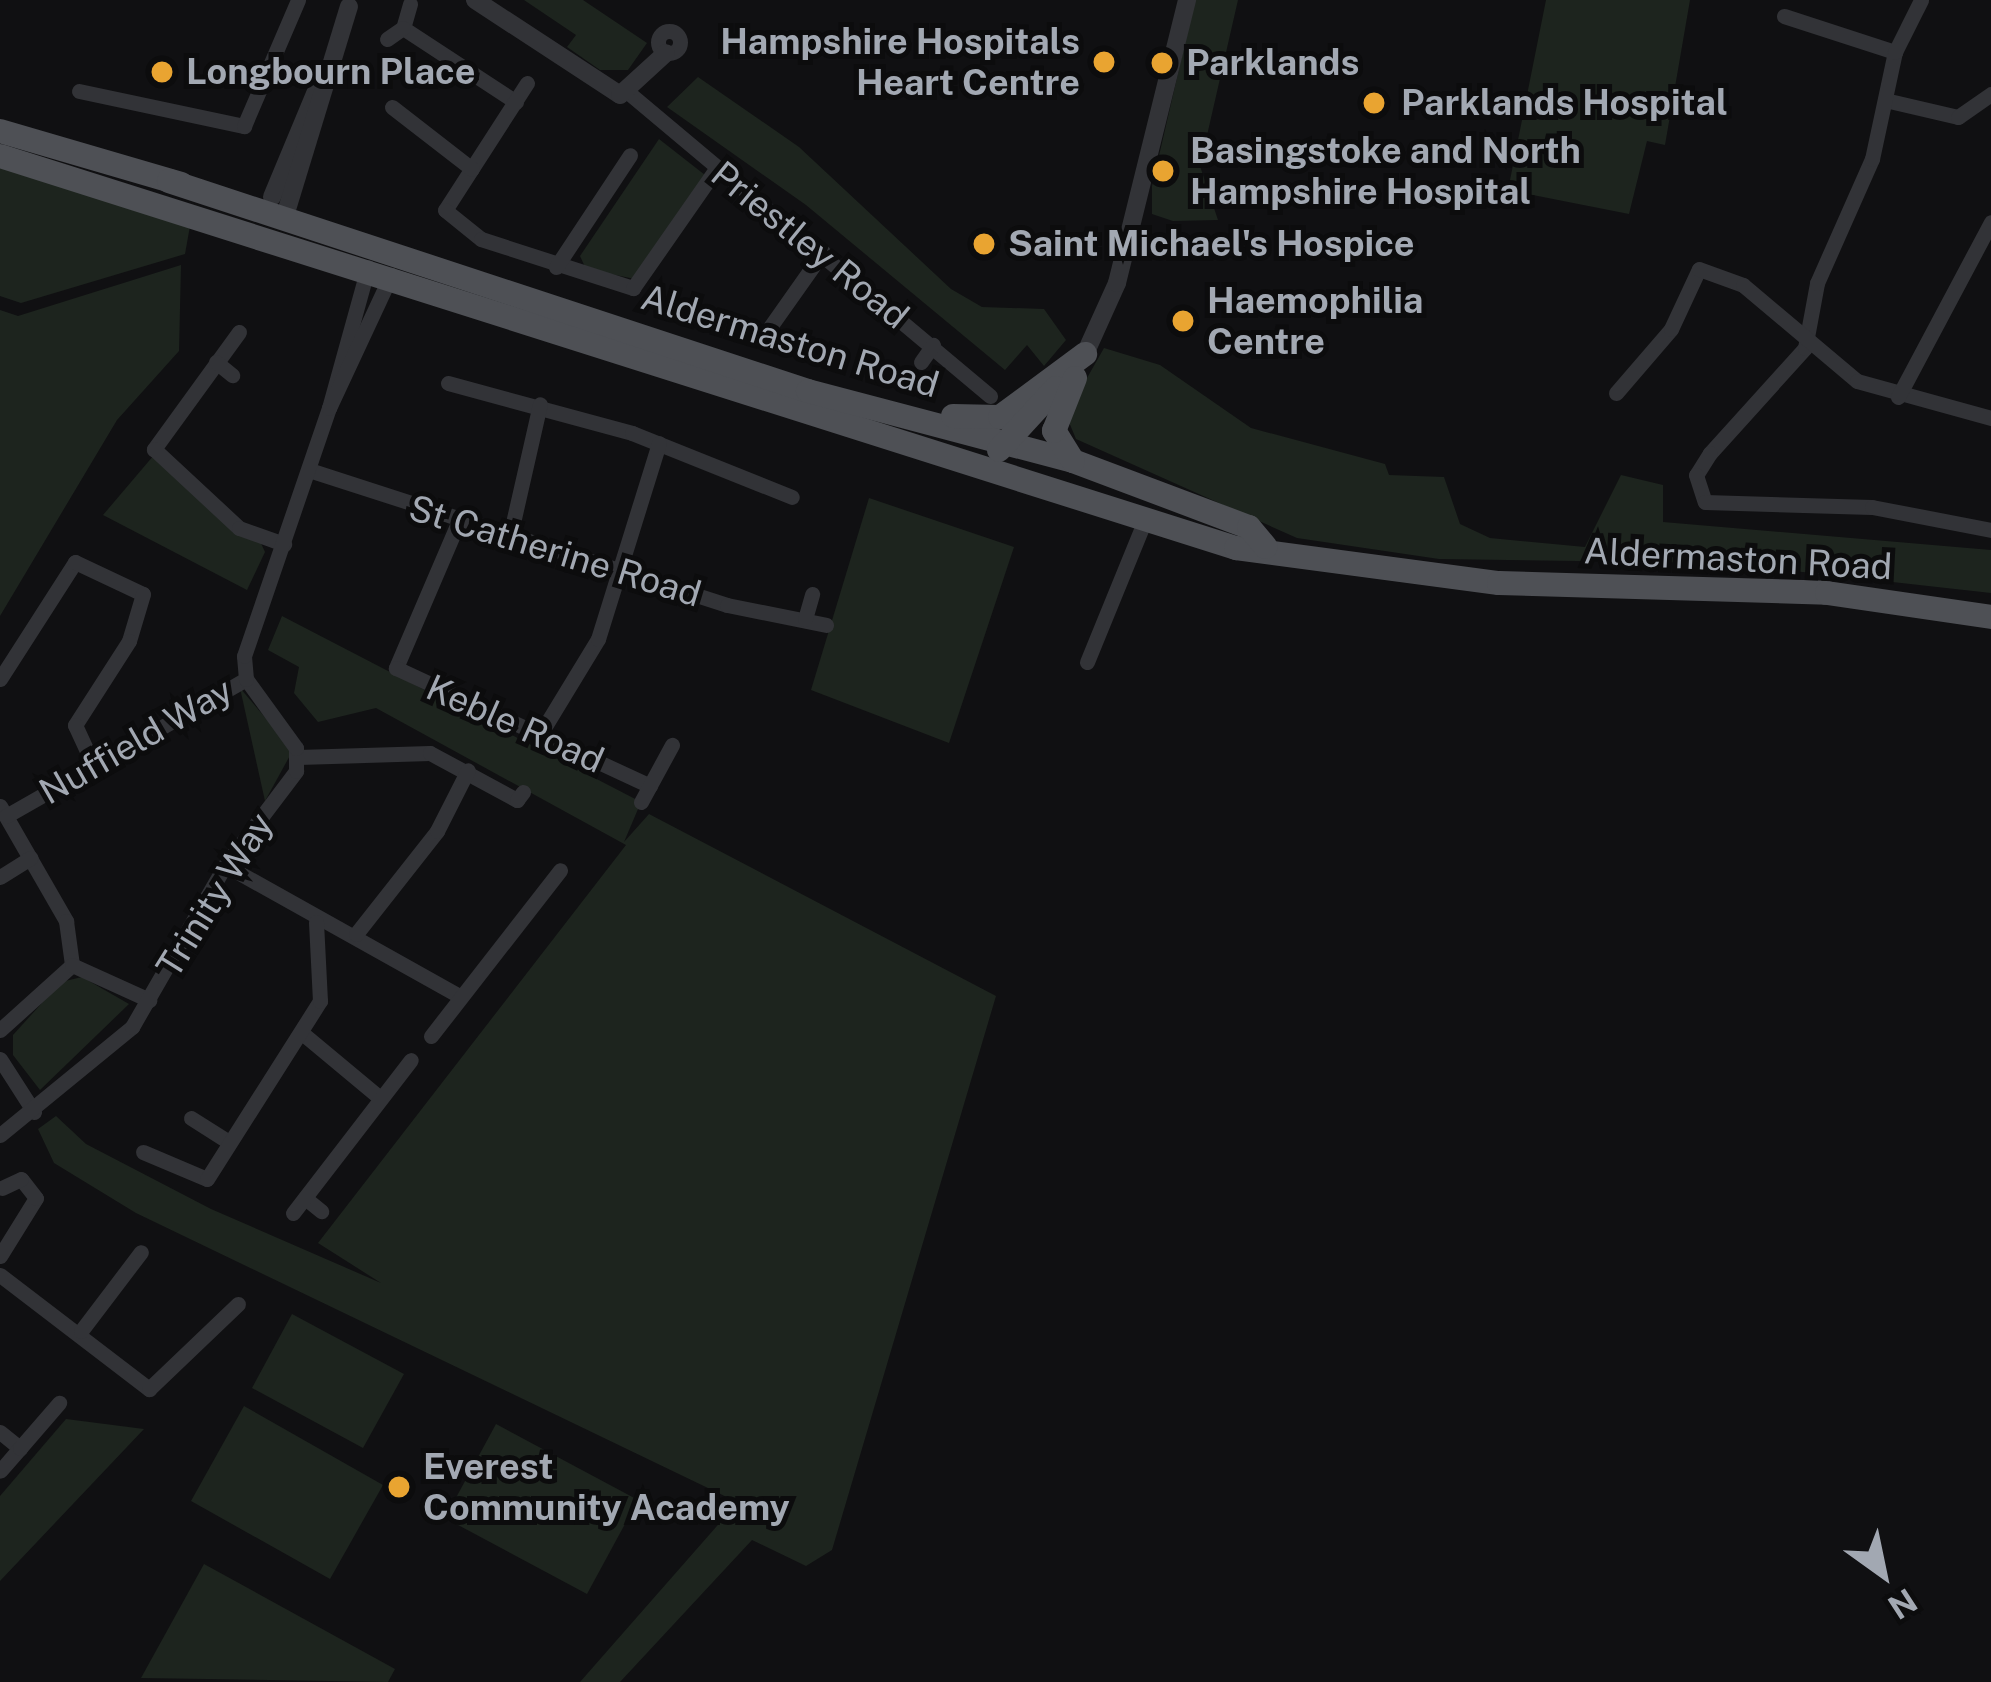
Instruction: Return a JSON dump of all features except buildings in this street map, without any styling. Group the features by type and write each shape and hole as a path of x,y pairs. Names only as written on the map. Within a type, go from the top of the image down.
{"main road":[{"name":"Aldermaston Road","path":"0,131 278,208 319,230 808,391 999,419 1073,461 1249,527 1266,547"},
{"name":"Aldermaston Road","path":"0,156 984,470 1087,498 1143,523 1499,583 1827,593 1991,616"},
{"path":"258,239 278,208"},
{"name":"Aldermaston Road","path":"278,208 300,240 378,277"},
{"path":"984,470 999,419 1085,354"},
{"path":"1073,461 1054,431 1085,354"},
{"path":"999,419 1008,457 1087,498"},
{"path":"1143,523 1156,490"}],"street":[{"path":"79,91 244,126 298,0"},
{"name":"Priestley Road","path":"475,0 586,78 633,92 716,169 933,344 999,419"},
{"path":"1085,354 1117,283 1186,0"},
{"path":"1921,0 1895,52 1885,100 1817,283 1805,348 1710,453 1696,475 1705,502 1872,506 1991,530"},
{"path":"319,230 305,195 350,4"},
{"path":"278,208 350,4"},
{"path":"387,39 403,28 410,4"},
{"path":"1784,16 1895,52"},
{"path":"403,28 516,102"},
{"path":"633,92 662,49"},
{"path":"527,83 445,210 481,239 556,267 633,288 716,169"},
{"path":"1885,100 1958,117 1991,94"},
{"path":"392,107 472,169"},
{"path":"278,208 322,118"},
{"path":"556,267 629,155"},
{"path":"1898,398 1991,222"},
{"path":"386,250 284,544 246,679 298,757 430,753 517,800 523,792"},
{"path":"329,408 386,250"},
{"path":"770,327 823,251"},
{"path":"1616,393 1671,328 1696,269 1743,285 1805,348 1898,398 1991,418"},
{"path":"239,332 154,449 239,528 284,544"},
{"path":"922,362 933,344"},
{"path":"216,362 232,375"},
{"path":"448,383 540,404 659,443 792,497"},
{"path":"510,536 540,404"},
{"path":"539,736 598,639 659,443"},
{"name":"St Catherine Road","path":"309,470 458,523 826,625"},
{"name":"Keble Road","path":"458,523 392,659 539,736 650,785"},
{"path":"1087,662 1143,523"},
{"path":"0,679 75,562 143,594 129,641 75,725 92,762"},
{"path":"805,619 812,595"},
{"name":"Nuffield Way","path":"71,964 66,921 3,811 246,679"},
{"path":"641,802 673,745"},
{"name":"Trinity Way","path":"0,1135 103,1058 149,1000 225,865 298,757"},
{"path":"356,934 413,866 468,770"},
{"path":"0,877 30,858"},
{"path":"225,865 316,922 356,934 461,997"},
{"path":"431,1036 559,881"},
{"path":"143,1152 197,1183 229,1142 320,1001 316,922"},
{"path":"0,1030 71,964 149,1000"},
{"path":"302,1033 380,1098"},
{"path":"0,1059 34,1112"},
{"path":"293,1213 412,1060"},
{"path":"191,1118 229,1142"},
{"path":"0,1256 36,1198 21,1179 2,1188"},
{"path":"304,1198 321,1210"},
{"path":"81,1331 141,1252"},
{"path":"0,1275 81,1331 149,1389 238,1304"},
{"path":"0,1471 59,1403"},
{"path":"0,1432 20,1448"}],"shaded area":[{"path":"524,0 583,0 647,43 628,70 600,70 567,47 576,35"},
{"path":"1195,0 1238,0 1200,166 1218,220 1173,221 1152,214 1152,186"},
{"path":"1546,0 1690,0 1665,145 1647,141 1629,214 1508,190"},
{"path":"698,77 799,147 951,289 982,307 1044,309 1066,340 1044,366 1027,345 1005,370 806,205 667,107"},
{"path":"659,139 705,175 635,279 586,269 580,256"},
{"path":"0,164 190,226 185,254 21,303 0,296"},
{"path":"181,265 179,351 117,420 0,616 0,310 18,316"},
{"path":"1104,348 1160,365 1251,428 1385,464 1389,475 1444,477 1460,524 1490,538 1585,547 1621,475 1663,485 1663,522 1991,550 1991,593 1722,563 1439,559 1297,538 1076,439 1066,415"},
{"path":"154,455 259,539 265,552 247,590 103,515"},
{"path":"869,498 1014,547 949,743 811,690"},
{"path":"282,616 641,802 624,842 649,814 996,996 832,1550 806,1566 752,1540 620,1682 580,1682 738,1502 136,1213 54,1163 38,1129 56,1116 86,1144 211,1209 381,1283 318,1243 626,845 376,708 318,722 294,693 299,667 268,650"},
{"path":"240,688 293,750 265,801"},
{"path":"82,977 129,1004 40,1090 13,1055 13,1035 61,982"},
{"path":"292,1314 404,1374 363,1448 252,1388"},
{"path":"244,1406 383,1485 330,1579 191,1501"},
{"path":"66,1419 144,1429 0,1581 0,1496"},
{"path":"496,1424 638,1500 587,1594 445,1518"},
{"path":"204,1564 395,1669 388,1682 141,1678"}],"place":[{"name":"Hampshire Hospitals Heart Centre","path":"1104,62"},
{"name":"Parklands","path":"1162,63"},
{"name":"Longbourn Place","path":"162,72"},
{"name":"Parklands Hospital","path":"1374,103"},
{"name":"Basingstoke and North Hampshire Hospital","path":"1163,171"},
{"name":"Saint Michael's Hospice","path":"984,244"},
{"name":"Haemophilia Centre","path":"1183,321"},
{"name":"Everest Community Academy","path":"399,1487"}]}
